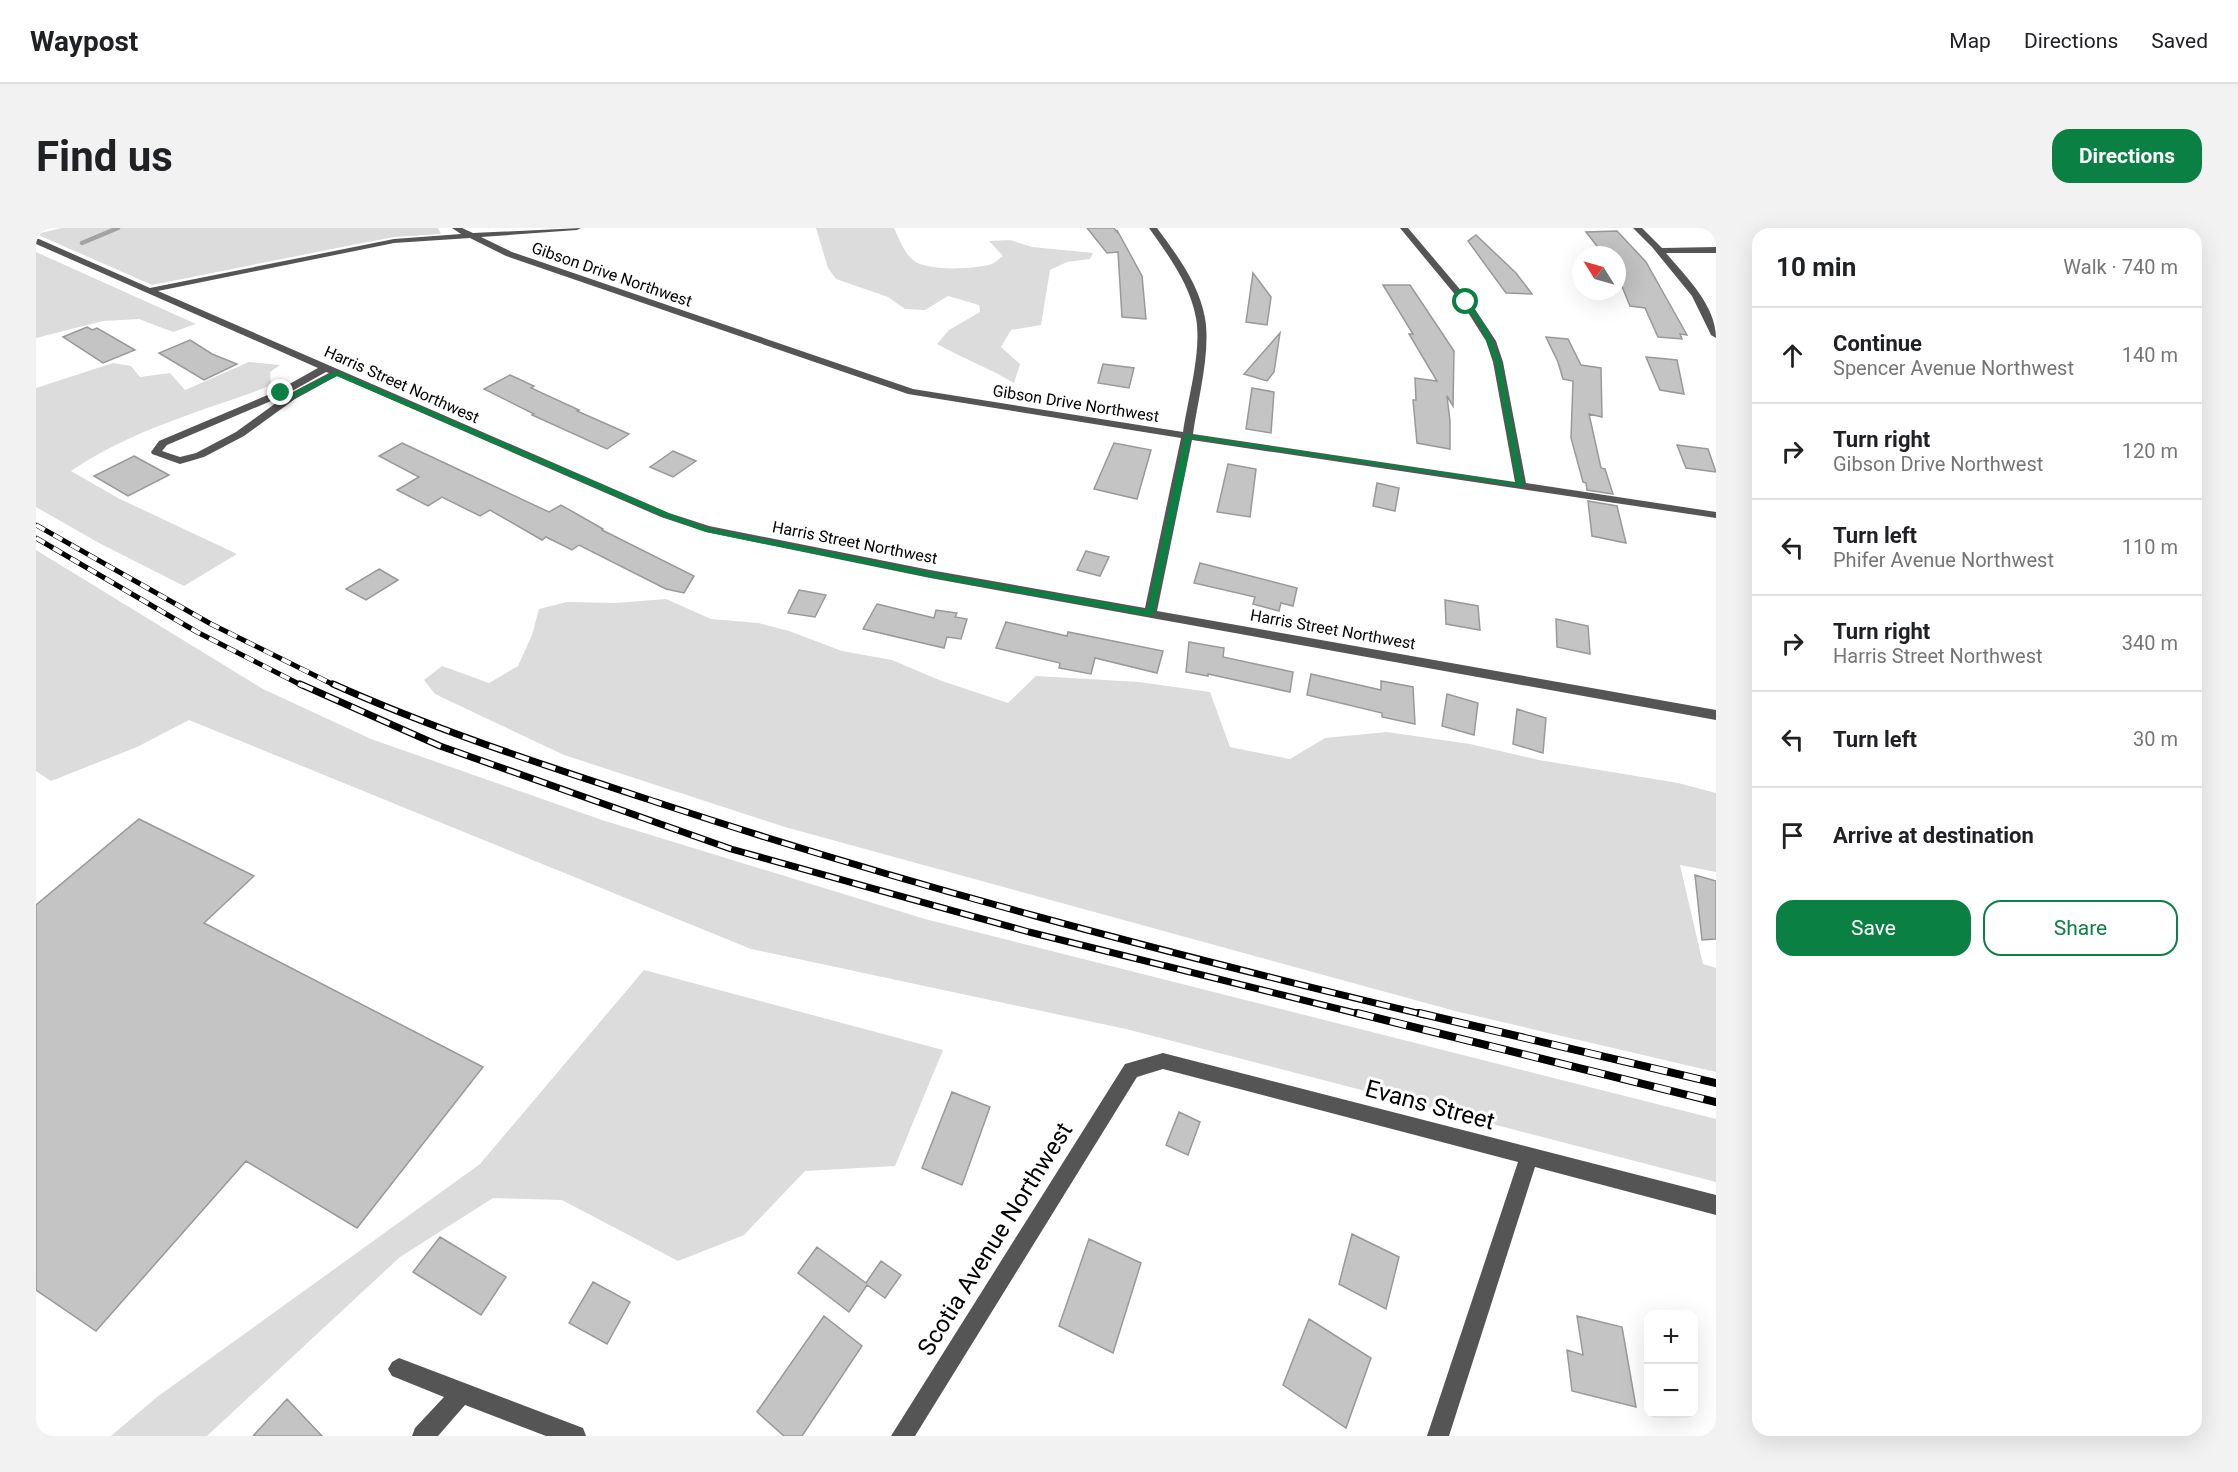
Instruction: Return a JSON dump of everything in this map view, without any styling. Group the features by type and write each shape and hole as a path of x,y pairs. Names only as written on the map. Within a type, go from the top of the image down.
{"street":[{"name":"Gibson Drive Northwest","path":"456,228 468,236 509,254 912,392 1187,436 1716,515"},
{"path":"147,291 349,248 394,241 577,228"},
{"path":"1150,613 1183,468 1201,344 1200,318 1182,269 1153,228"},
{"path":"1404,228 1466,302 1491,341 1498,362 1521,486"},
{"path":"1637,228 1660,251 1696,295 1716,335"},
{"name":"Harris Street Northwest","path":"36,241 331,371 665,515 706,530 930,574 1716,715"},
{"path":"1660,251 1716,250"},
{"path":"286,395 240,434 200,455 180,461 156,452 163,443 286,395 331,371"},
{"name":"Evans Street","path":"1131,1070 1163,1061 1716,1205"},
{"name":"Scotia Avenue Northwest","path":"902,1436 1131,1070"},
{"path":"1438,1436 1529,1157"},
{"path":"399,1369 575,1436"},
{"path":"423,1436 462,1392"}],"shaded area":[{"path":"62,228 438,228 441,234 394,237 152,285 36,234"},
{"path":"816,228 894,228 904,249 913,260 920,264 940,268 992,264 1003,256 989,241 1010,240 1032,247 1093,253 1090,259 1067,262 1050,270 1041,325 1011,330 1001,347 1020,364 1014,383 937,344 949,330 980,312 979,305 948,296 925,310 905,309 888,297 836,279 828,268"},
{"path":"36,252 196,324 173,332 139,319 103,321 36,338"},
{"path":"249,362 280,365 270,372 271,385 173,420 113,446 71,471 118,498 237,554 184,586 99,543 36,507 36,388 113,363 131,366 140,377 170,373 185,390"},
{"path":"36,550 263,689 371,739 602,820 925,919 1716,1119 1716,1182 1126,1029 751,949 189,720 137,747 51,781 36,771"},
{"path":"666,599 711,619 758,623 789,631 842,651 892,660 939,680 1008,703 1036,676 1139,682 1210,692 1230,747 1290,759 1325,738 1387,732 1470,744 1539,760 1678,783 1716,793 1716,872 1680,865 1703,964 1716,968 1716,1072 1455,1011 785,827 564,755 435,694 424,680 442,666 489,683 518,666 532,635 539,609 567,602 615,603"},
{"path":"644,970 943,1050 895,1166 805,1171 744,1235 678,1261 562,1200 493,1198 400,1257 207,1436 111,1436 157,1397 480,1164"}],"building":[{"path":"1087,228 1114,228 1117,232 1117,230 1142,276 1146,319 1122,317 1118,252 1107,253"},
{"path":"1617,231 1646,262 1687,335 1680,334 1682,339 1658,337 1645,308 1630,306 1626,296 1626,246 1597,246 1586,232"},
{"path":"1476,235 1516,273 1532,294 1506,293 1468,241"},
{"path":"1253,273 1271,297 1267,325 1246,322"},
{"path":"1383,285 1410,285 1454,351 1453,406 1447,396 1450,449 1417,443 1413,400 1416,400 1415,378 1437,381 1409,334 1413,334"},
{"path":"87,327 92,330 97,328 135,350 103,363 63,337"},
{"path":"1280,333 1274,372 1267,381 1244,374"},
{"path":"1546,337 1568,339 1581,365 1601,368 1602,417 1589,414 1601,468 1605,469 1613,494 1587,490 1586,483 1583,482 1571,438 1573,381 1563,379"},
{"path":"190,340 212,354 237,364 204,380 159,353"},
{"path":"1646,357 1677,360 1684,394 1660,390"},
{"path":"1103,364 1134,368 1129,388 1098,383"},
{"path":"510,375 534,386 531,388 579,410 577,411 629,434 607,449 532,415 534,414 484,389"},
{"path":"1252,388 1274,392 1271,433 1246,429"},
{"path":"402,443 549,512 561,505 602,530 694,576 684,593 666,589 579,545 572,550 546,537 542,540 490,510 480,516 442,497 428,506 397,490 419,477 379,456"},
{"path":"1114,443 1151,450 1137,499 1094,489"},
{"path":"1677,445 1708,449 1716,472 1686,468"},
{"path":"673,451 696,461 673,477 650,467"},
{"path":"134,456 169,475 128,496 94,476"},
{"path":"1228,464 1256,469 1250,517 1217,512"},
{"path":"1377,483 1399,488 1395,511 1373,506"},
{"path":"1588,501 1617,506 1626,543 1592,536"},
{"path":"1086,551 1109,557 1100,576 1077,570"},
{"path":"1200,563 1297,588 1293,606 1281,603 1279,611 1253,604 1255,597 1194,583"},
{"path":"379,569 398,580 366,600 346,589"},
{"path":"799,590 826,595 815,617 788,613"},
{"path":"1445,600 1478,606 1480,630 1446,624"},
{"path":"877,604 934,618 936,610 957,613 955,617 967,619 961,639 947,637 944,648 863,629"},
{"path":"1556,619 1588,626 1590,654 1557,647"},
{"path":"1006,622 1067,636 1068,632 1163,651 1157,673 1095,658 1091,674 1059,668 1060,663 996,648"},
{"path":"1189,642 1224,648 1223,657 1293,672 1290,692 1208,674 1208,676 1186,672"},
{"path":"1311,674 1381,690 1381,681 1413,687 1415,724 1382,717 1382,713 1307,695"},
{"path":"1447,694 1478,703 1474,735 1442,726"},
{"path":"1517,709 1546,718 1543,753 1513,744"},
{"path":"139,819 254,876 204,923 483,1067 357,1228 246,1161 96,1331 36,1290 36,905"},
{"path":"1695,875 1716,881 1716,939 1702,940"},
{"path":"952,1092 990,1107 962,1185 922,1168"},
{"path":"1179,1112 1200,1122 1188,1155 1166,1145"},
{"path":"1352,1234 1399,1257 1386,1309 1339,1284"},
{"path":"440,1237 506,1277 481,1315 413,1272"},
{"path":"1089,1239 1141,1263 1113,1353 1059,1326"},
{"path":"817,1247 866,1283 881,1261 901,1275 885,1298 867,1285 849,1312 798,1273"},
{"path":"593,1282 630,1302 607,1344 569,1323"},
{"path":"824,1316 862,1346 802,1436 784,1436 757,1412"},
{"path":"1577,1316 1622,1327 1636,1407 1572,1391 1567,1350 1583,1355"},
{"path":"1309,1319 1371,1358 1346,1428 1283,1385"},
{"path":"287,1399 322,1436 253,1436"}],"waterway":[{"path":"82,243 118,228"}],"railway":[{"path":"36,525 211,624 336,686"},
{"path":"36,538 197,632 303,686"},
{"path":"300,684 440,746 731,849 1029,932 1363,1015"},
{"path":"333,684 412,717 534,761 846,862 1135,943 1425,1015"},
{"path":"1357,1013 1716,1102"},
{"path":"1419,1013 1716,1083"}],"route":[{"path":"281,393 291,397 336,373 665,515 706,530 930,574 1150,613 1183,468 1187,436 1521,486 1498,362 1491,341 1466,302"}]}
